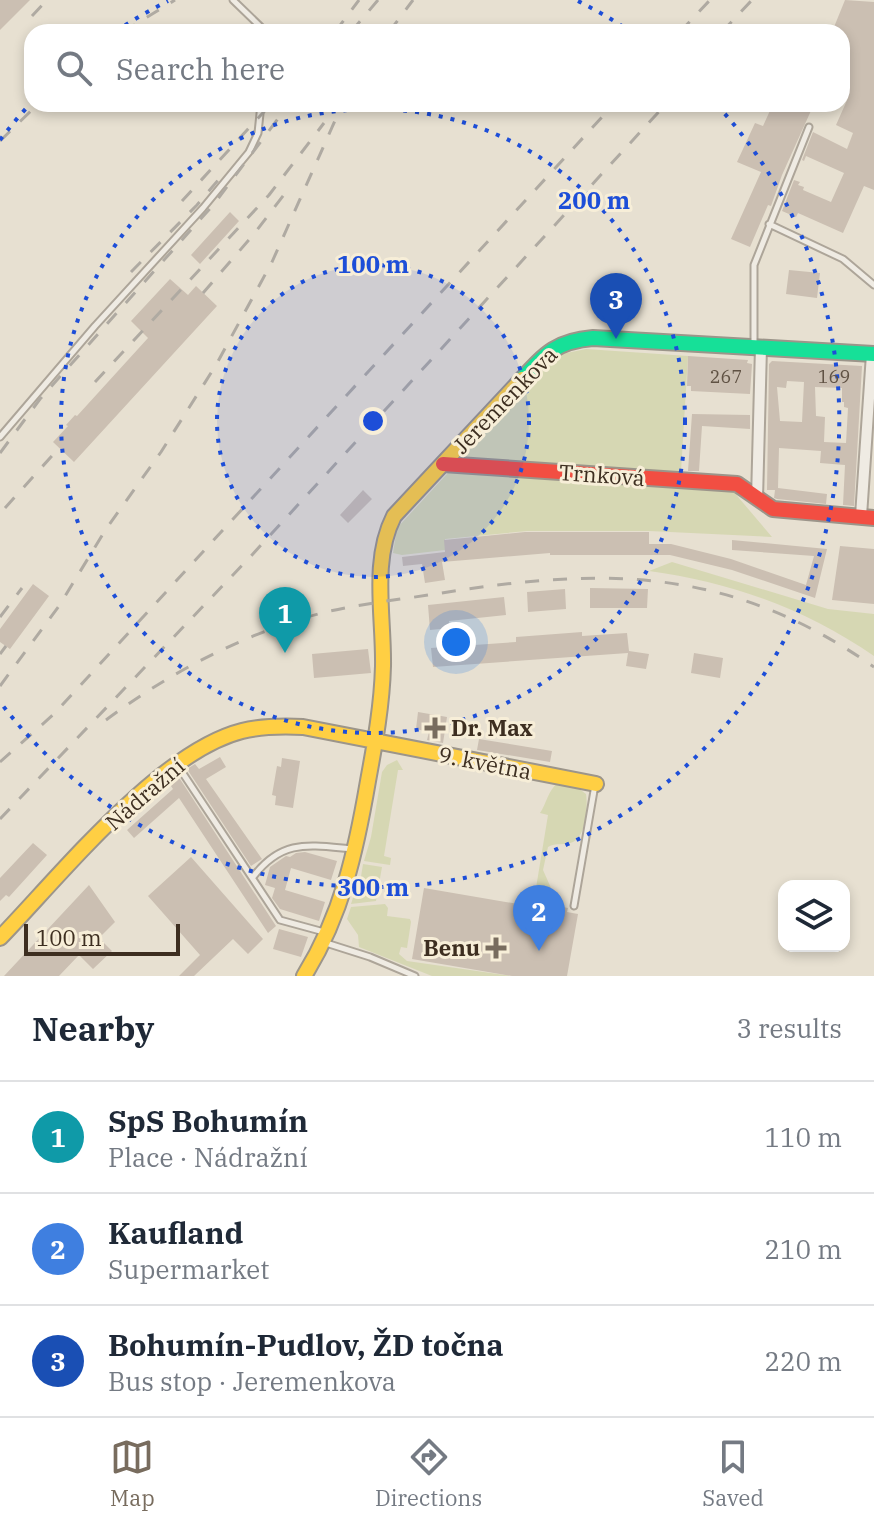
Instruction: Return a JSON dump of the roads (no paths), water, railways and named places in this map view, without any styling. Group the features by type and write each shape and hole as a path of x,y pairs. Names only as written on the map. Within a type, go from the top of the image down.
{"street":[{"name":"Jeremenkova","path":"375,742 383,667 382,554 389,522 547,352 562,342 593,338 873,354"},
{"path":"757,499 758,347"},
{"path":"868,517 873,354"},
{"name":"Trnková","path":"443,464 737,484 773,509 868,517"},
{"name":"Nádražní","path":"0,938 132,801 176,763 224,737 265,725 286,725 375,742"},
{"path":"304,976 327,938 350,878 375,742"},
{"name":"9. května","path":"375,742 596,784"}],"lane":[{"path":"233,0 258,24"},
{"path":"0,437 249,152 258,133 260,112"},
{"path":"758,347 754,265 809,127"},
{"path":"769,224 843,259 874,285"},
{"path":"176,763 280,920 415,976"},
{"path":"574,906 596,784"},
{"path":"253,877 265,861 298,845 357,849"}],"railway":[{"path":"32,16 47,0"},
{"path":"136,24 175,0"},
{"path":"341,24 359,0"},
{"path":"358,24 378,0"},
{"path":"395,24 413,0"},
{"path":"688,24 710,0"},
{"path":"730,24 752,0"},
{"path":"0,141 30,112"},
{"path":"182,201 264,112"},
{"path":"0,453 40,399 214,204 283,112"},
{"path":"0,686 59,606 106,529 161,452 216,365 272,262 339,112"},
{"path":"0,762 54,714 607,112"},
{"path":"0,819 251,556 659,112"},
{"path":"95,382 269,195 324,123"},
{"path":"131,272 225,172"},
{"path":"203,293 289,188"},
{"path":"5,508 59,448"},
{"path":"106,720 152,688 201,660 304,618 369,604 496,585 554,580 609,578 663,582 715,592 767,609 820,633 874,667"},
{"path":"0,617 22,588"},
{"path":"0,654 6,646"}],"place":[{"name":"Bohumín-Pudlov, ŽD točna","path":"616,339"},
{"name":"SpS Bohumín","path":"285,653"},
{"name":"Dr. Max","path":"435,728"},
{"name":"Benu","path":"496,948"},
{"name":"Kaufland","path":"539,951"}]}
